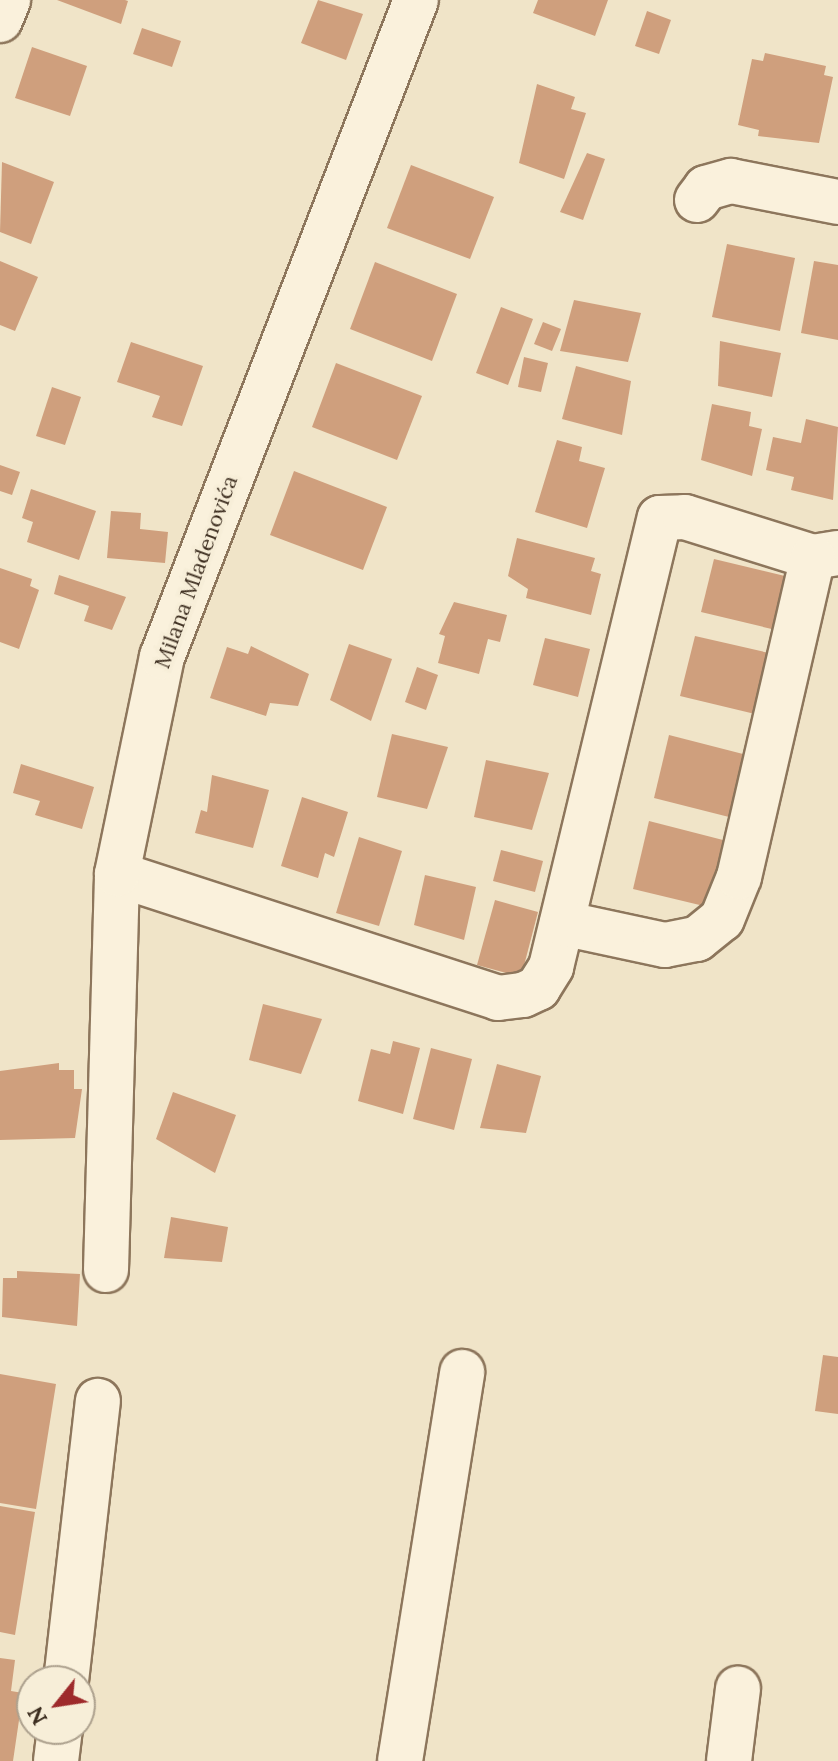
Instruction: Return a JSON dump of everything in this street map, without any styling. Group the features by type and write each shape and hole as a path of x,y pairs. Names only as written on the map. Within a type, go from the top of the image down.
{"street":[{"path":"0,20 8,0"},
{"name":"Milana Mladenovića","path":"106,1270 117,874 162,657 416,0"},
{"path":"697,200 706,188 731,181 838,202"},
{"path":"117,874 498,998 538,988 562,923 660,518 685,517 826,555 739,877 722,919 697,939 665,945 562,923"},
{"path":"400,1761 462,1372"},
{"path":"68,1665 98,1401"},
{"path":"729,1761 738,1689"}],"building":[{"path":"57,0 125,0 128,1 121,24"},
{"path":"318,0 363,14 346,60 301,43"},
{"path":"538,0 608,0 595,36 533,13"},
{"path":"647,11 671,20 659,54 635,46"},
{"path":"142,28 181,41 172,67 133,54"},
{"path":"32,47 87,66 70,116 15,98"},
{"path":"765,53 826,66 824,75 833,77 819,143 758,136 759,130 738,125 752,59 763,61"},
{"path":"537,84 575,97 571,109 586,113 564,179 519,163"},
{"path":"587,153 605,159 583,220 560,212"},
{"path":"2,162 54,182 31,244 0,232"},
{"path":"411,165 494,197 470,259 387,228"},
{"path":"727,244 795,258 780,331 712,317"},
{"path":"0,261 38,277 15,331 0,325"},
{"path":"814,261 838,265 838,340 801,333"},
{"path":"375,262 457,294 432,361 350,329"},
{"path":"574,300 641,313 628,362 560,351"},
{"path":"501,307 533,319 508,385 476,373"},
{"path":"543,322 561,329 552,351 534,344"},
{"path":"720,341 781,353 772,397 718,386"},
{"path":"131,342 203,366 182,426 152,417 160,396 117,382"},
{"path":"524,357 548,363 541,392 518,387"},
{"path":"336,363 422,396 397,460 312,427"},
{"path":"576,366 631,381 622,435 562,419"},
{"path":"52,387 81,397 65,445 36,436"},
{"path":"712,404 751,412 749,426 762,429 752,476 701,460"},
{"path":"806,419 838,427 833,500 791,490 794,477 766,470 773,437 801,443"},
{"path":"557,440 582,447 579,461 605,468 587,528 535,512"},
{"path":"0,465 20,472 12,495 0,491"},
{"path":"294,471 387,507 363,570 270,535"},
{"path":"31,489 96,511 79,560 27,542 33,522 22,518"},
{"path":"111,511 141,513 140,529 168,532 165,563 107,558"},
{"path":"517,538 595,558 591,571 601,574 591,615 526,598 528,589 508,576"},
{"path":"714,559 789,577 776,630 701,612"},
{"path":"0,568 32,579 30,586 39,590 19,649 0,642"},
{"path":"59,575 126,597 112,630 84,621 89,606 54,594"},
{"path":"454,602 507,615 500,642 488,639 479,674 438,663 445,636 439,634"},
{"path":"695,636 769,653 755,714 680,696"},
{"path":"545,638 590,649 578,697 533,685"},
{"path":"349,644 392,659 371,721 330,700"},
{"path":"251,646 309,674 298,706 270,703 266,716 210,698 227,647 248,654"},
{"path":"417,667 438,675 426,710 405,702"},
{"path":"392,734 448,747 427,809 377,797"},
{"path":"669,735 743,754 729,817 654,798"},
{"path":"486,760 549,773 532,830 474,817"},
{"path":"21,764 94,787 82,829 35,815 40,801 13,793"},
{"path":"212,775 269,790 253,848 195,833 201,810 207,812"},
{"path":"302,797 348,812 334,857 325,853 318,878 281,866"},
{"path":"649,821 723,840 708,907 633,889"},
{"path":"359,837 402,851 379,926 336,913"},
{"path":"501,850 543,861 535,892 493,881"},
{"path":"425,875 476,887 464,940 414,925"},
{"path":"495,900 538,912 521,977 477,965"},
{"path":"263,1004 322,1019 301,1074 249,1060"},
{"path":"393,1041 420,1048 403,1114 358,1101 371,1049 390,1054"},
{"path":"431,1048 472,1059 454,1130 413,1119"},
{"path":"59,1063 59,1070 74,1070 74,1089 82,1089 75,1138 0,1140 0,1071"},
{"path":"497,1064 541,1076 526,1133 480,1128"},
{"path":"173,1092 236,1115 215,1173 156,1139"},
{"path":"171,1217 228,1227 222,1262 164,1258"},
{"path":"17,1271 80,1274 77,1326 2,1317 3,1278 17,1278"},
{"path":"823,1355 838,1357 838,1414 815,1411"},
{"path":"0,1374 56,1384 36,1509 0,1503"},
{"path":"0,1506 35,1512 15,1635 0,1632"},
{"path":"0,1658 15,1660 11,1691 16,1692 16,1741 13,1761 0,1761"}]}
